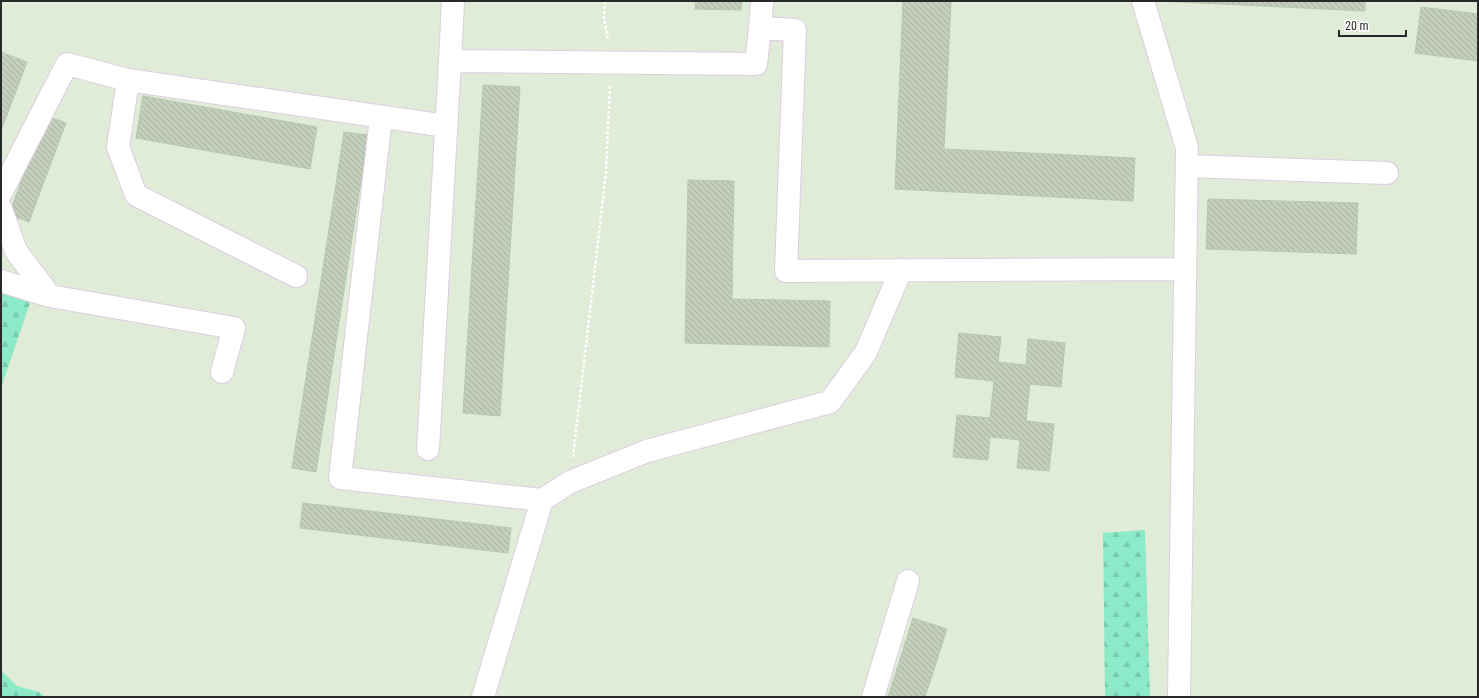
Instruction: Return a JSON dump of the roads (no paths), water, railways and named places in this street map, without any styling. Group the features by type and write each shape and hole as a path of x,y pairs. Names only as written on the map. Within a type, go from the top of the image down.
{"lane":[{"path":"428,449 453,1"},
{"path":"450,60 756,64 762,1"},
{"path":"1143,1 1187,148 1179,697"},
{"path":"760,28 795,30 786,271 1185,269"},
{"path":"1,194 67,64 128,80 446,126"},
{"path":"128,80 118,147 136,195 296,276"},
{"path":"381,117 340,478 542,500 570,482 647,451 830,402 866,352 901,270"},
{"path":"1186,166 1387,173"},
{"path":"1,209 16,252 50,296"},
{"path":"1,281 50,296 234,328 222,372"},
{"path":"483,697 542,500"},
{"path":"873,697 908,582"}]}
